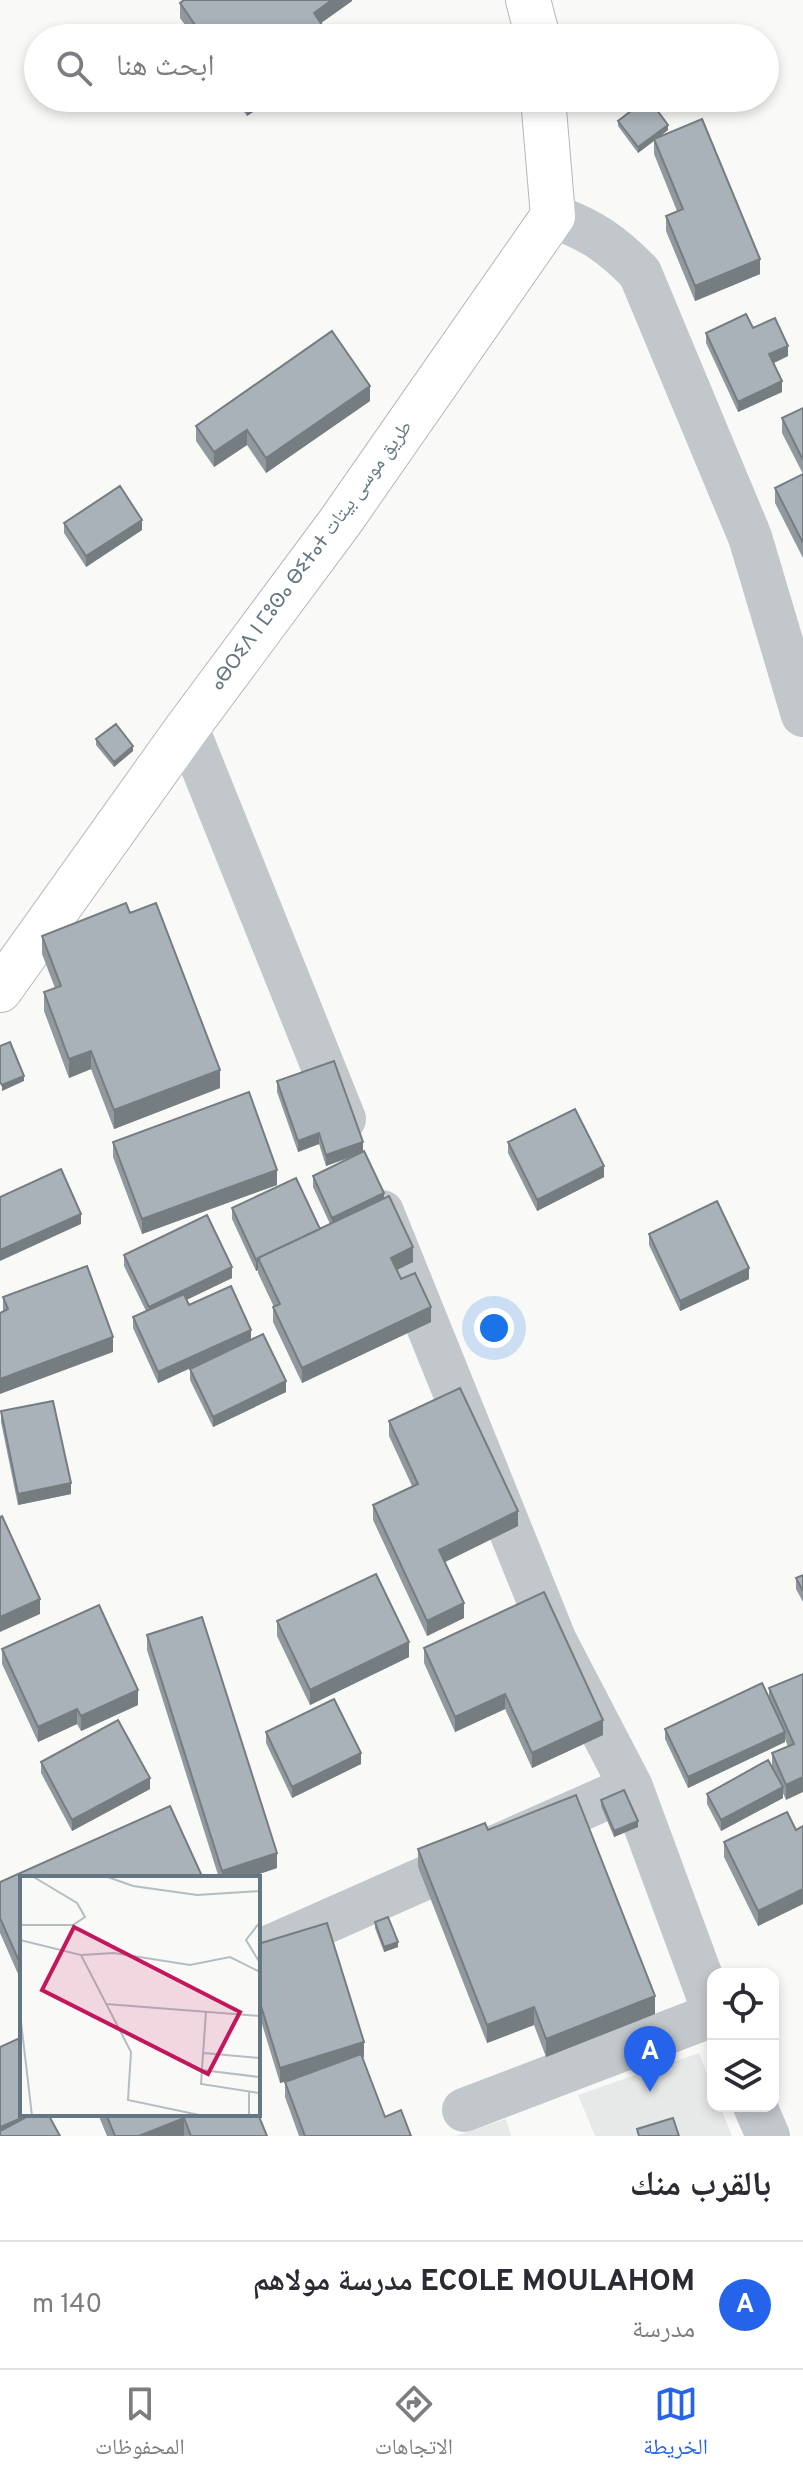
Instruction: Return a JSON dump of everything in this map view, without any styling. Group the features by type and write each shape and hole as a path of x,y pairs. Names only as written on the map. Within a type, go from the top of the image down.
{"street":[{"path":"528,0 534,24"},
{"path":"544,112 553,216 596,235 616,248 640,273 750,537 803,715"},
{"name":"ⴰⴱⵔⵉⴷ ⵏ ⵎⵓⵙⴰ ⴱⵉⵜⴰⵜ طريق موسى بيتات","path":"0,990 187,728 340,522 553,216"},
{"path":"187,728 555,1641 631,1787 707,1996"},
{"path":"260,1951 631,1787"},
{"path":"464,2110 707,2014"},
{"path":"758,2112 768,2136"}],"shaded area":[{"path":"699,2053 707,2074 707,2112 722,2112 732,2136 595,2136 578,2095"},
{"path":"506,2119 511,2136 455,2136"}],"building":[{"path":"184,0 332,0 314,13 321,24 194,24 180,3"},
{"path":"630,112 658,112 668,125 638,147 618,121"},
{"path":"702,119 760,259 695,286 666,216 683,209 654,139"},
{"path":"746,314 753,328 775,318 788,346 769,354 782,381 738,402 706,333"},
{"path":"332,331 370,386 266,458 247,430 214,452 196,426"},
{"path":"803,408 803,460 782,418"},
{"path":"803,474 803,543 775,488"},
{"path":"120,486 142,520 86,556 64,523"},
{"path":"116,724 133,746 114,762 96,739"},
{"path":"126,903 130,913 156,903 220,1070 114,1110 91,1051 69,1059 44,992 61,986 42,936"},
{"path":"10,1042 24,1076 2,1085 0,1046"},
{"path":"334,1061 363,1142 326,1155 319,1133 298,1141 277,1081"},
{"path":"249,1092 277,1170 142,1219 113,1142"},
{"path":"575,1109 604,1166 537,1200 508,1142"},
{"path":"364,1151 384,1193 332,1218 313,1176"},
{"path":"61,1169 81,1214 0,1250 0,1197"},
{"path":"296,1178 320,1229 256,1260 232,1208"},
{"path":"389,1196 413,1247 391,1258 401,1279 415,1273 431,1307 302,1368 273,1307 280,1304 258,1258"},
{"path":"717,1201 749,1268 680,1301 649,1234"},
{"path":"207,1215 232,1267 149,1307 124,1255"},
{"path":"87,1266 113,1337 0,1379 0,1313 8,1309 3,1297"},
{"path":"231,1286 251,1330 158,1372 133,1317 184,1294 189,1305"},
{"path":"263,1334 286,1381 213,1417 190,1369"},
{"path":"460,1388 518,1511 439,1550 464,1603 427,1621 373,1505 418,1484 389,1421"},
{"path":"53,1401 71,1483 18,1494 1,1411"},
{"path":"0,1517 40,1599 0,1617"},
{"path":"376,1574 409,1642 310,1690 277,1621"},
{"path":"803,1575 803,1591 796,1578"},
{"path":"544,1592 603,1720 532,1753 505,1694 455,1717 424,1648"},
{"path":"99,1605 138,1690 81,1716 77,1709 38,1727 2,1649"},
{"path":"202,1617 277,1853 222,1871 147,1635"},
{"path":"803,1674 803,1777 786,1785 772,1753 794,1744 769,1688"},
{"path":"762,1683 785,1732 688,1777 665,1729"},
{"path":"334,1699 361,1753 292,1787 266,1732"},
{"path":"118,1720 150,1778 72,1820 41,1762"},
{"path":"768,1760 783,1787 721,1820 707,1794"},
{"path":"624,1790 638,1821 614,1831 601,1800"},
{"path":"576,1795 655,1996 546,2039 534,2007 487,2025 418,1849 485,1823 488,1830"},
{"path":"170,1806 202,1876 20,1876 18,1959 0,1918 0,1882"},
{"path":"787,1812 796,1830 803,1826 803,1889 758,1911 724,1842"},
{"path":"388,1917 398,1942 384,1947 375,1922"},
{"path":"327,1923 364,2042 280,2068 260,2003 260,1943"},
{"path":"20,2038 20,2116 26,2116 0,2127 0,2047"},
{"path":"361,2054 385,2117 401,2110 411,2136 305,2136 285,2082"},
{"path":"28,2116 49,2116 60,2136 0,2136 0,2131"},
{"path":"107,2116 259,2116 267,2136 191,2136 184,2118 139,2136 115,2136"},
{"path":"673,2118 679,2136 639,2136 637,2129"}],"place":[{"name":"ECOLE MOULAHOM مدرسة مولاهم","path":"650,2092"}]}
